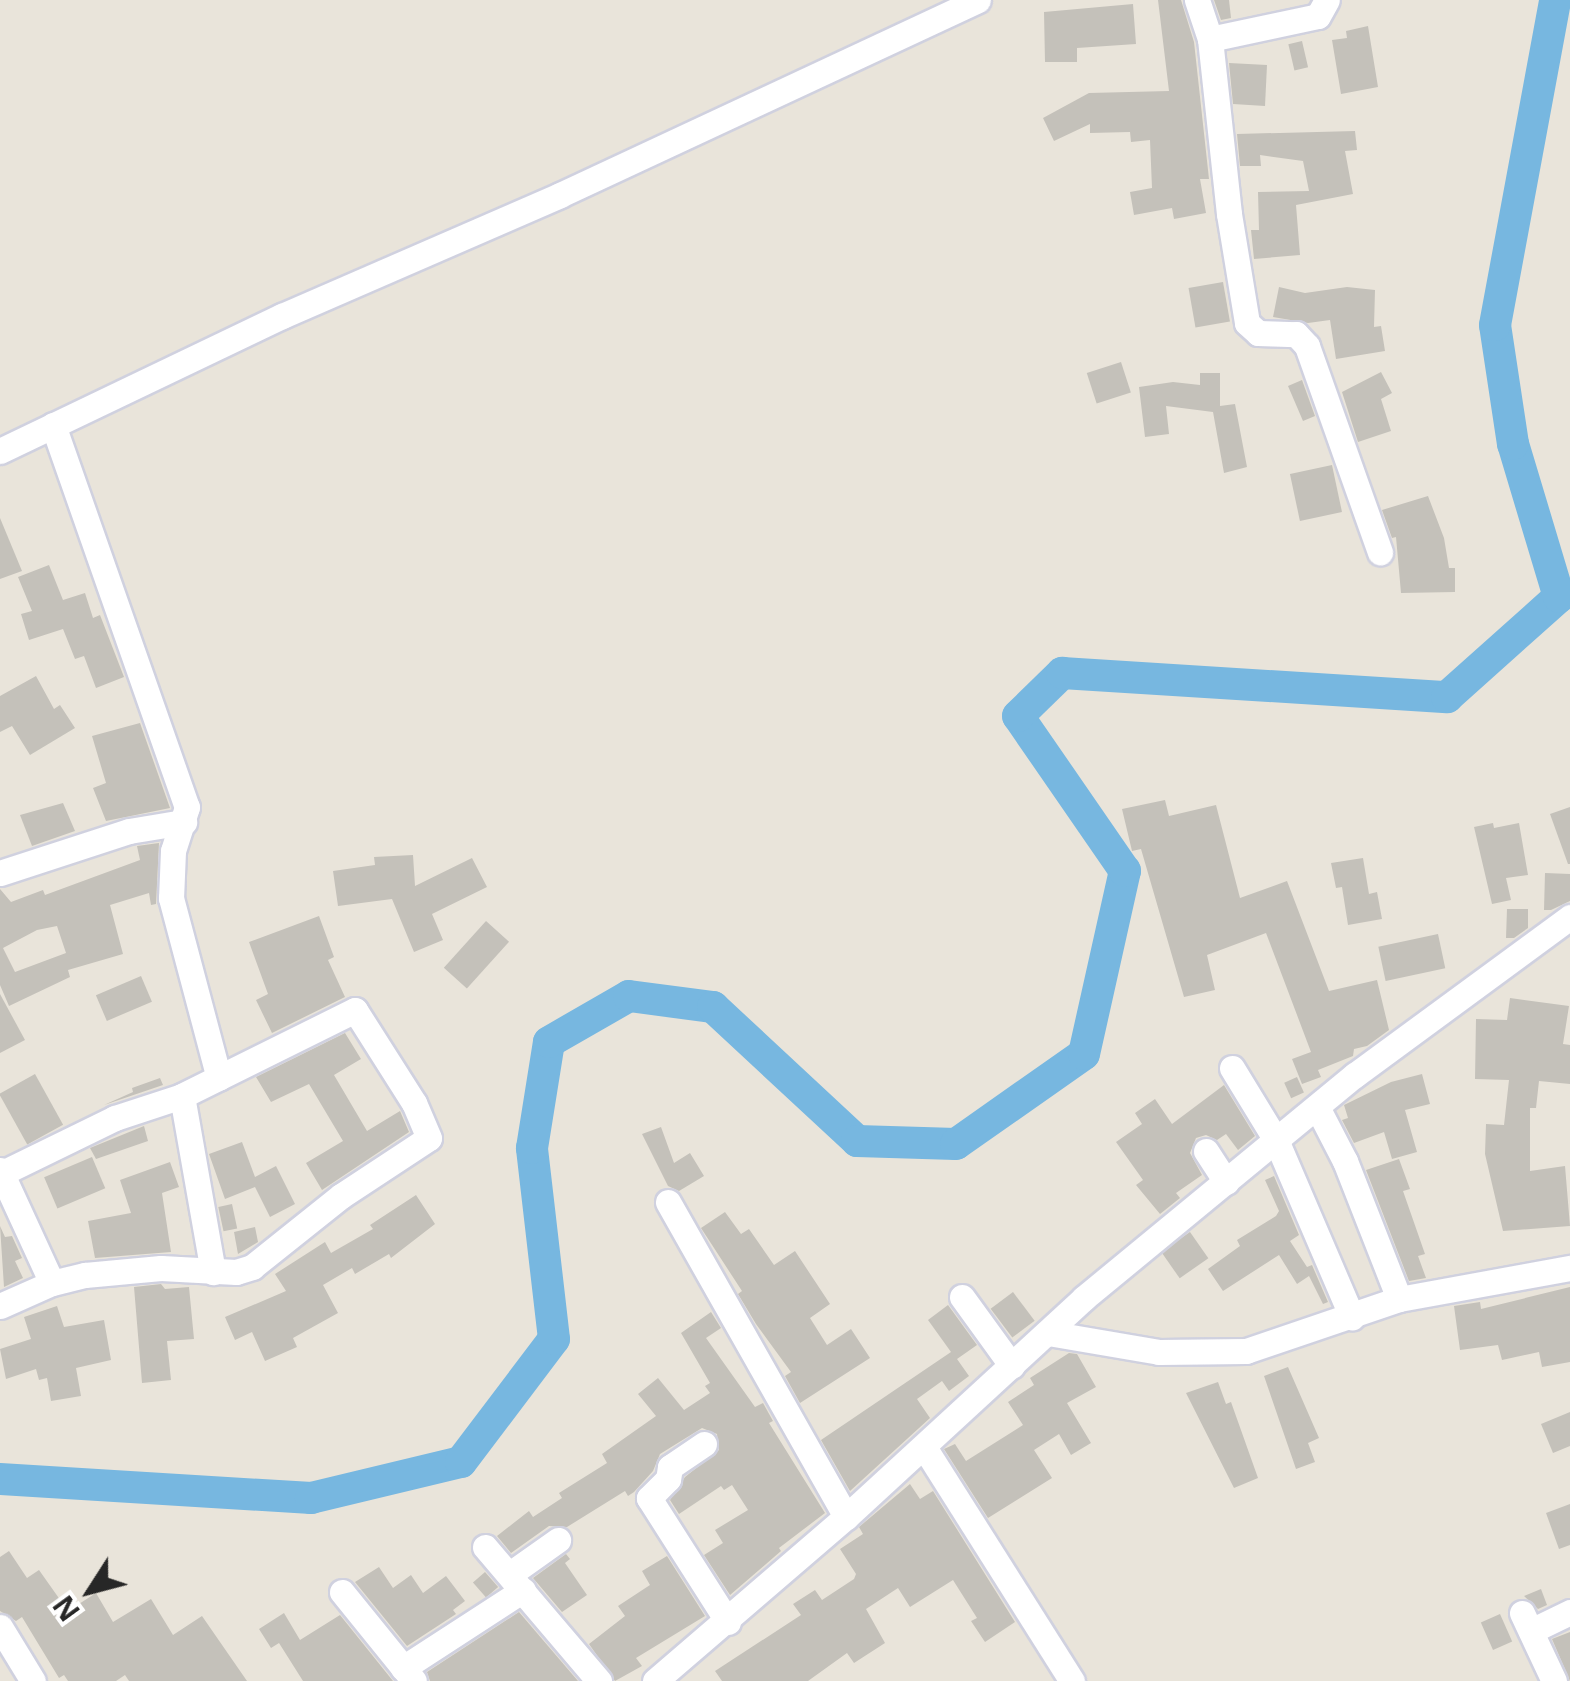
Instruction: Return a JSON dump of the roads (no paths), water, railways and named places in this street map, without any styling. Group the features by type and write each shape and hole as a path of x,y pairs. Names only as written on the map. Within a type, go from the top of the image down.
{"street":[{"path":"0,451 978,0"},
{"path":"1196,0 1210,39 1229,214 1247,323 1258,333 1296,334 1307,346 1380,552"},
{"path":"1210,39 1318,16 1327,0"},
{"path":"53,425 187,806 173,851 171,898 219,1078"},
{"path":"0,873 129,830 184,822"},
{"path":"665,1678 1048,1333 1226,1182 1515,954 1570,917"},
{"path":"0,1306 52,1283 118,1270 188,1268 212,1272 252,1267 342,1196 429,1138 414,1104 355,1010 182,1096 115,1118 1,1172 52,1283"},
{"path":"1232,1068 1276,1140 1352,1316"},
{"path":"182,1096 212,1272"},
{"path":"1317,1107 1345,1161 1399,1299"},
{"path":"1206,1151 1226,1182"},
{"path":"668,1202 846,1517"},
{"path":"1048,1333 1159,1352 1211,1353 1284,1341 1399,1299 1570,1268"},
{"path":"962,1297 1012,1366"},
{"path":"704,1444 670,1466 668,1479 648,1498 728,1622"},
{"path":"924,1447 1072,1681"},
{"path":"342,1592 409,1675 558,1540"},
{"path":"485,1547 599,1681"},
{"path":"1554,1681 1527,1622 1570,1612"},
{"path":"0,1627 33,1681"}],"waterway":[{"path":"0,1479 311,1498 461,1462 554,1339 532,1148 549,1042 629,996 713,1007 857,1141 956,1144 1084,1054 1125,871 1018,716 1062,673 1447,697 1559,597 1513,444 1495,325 1555,0"}]}
